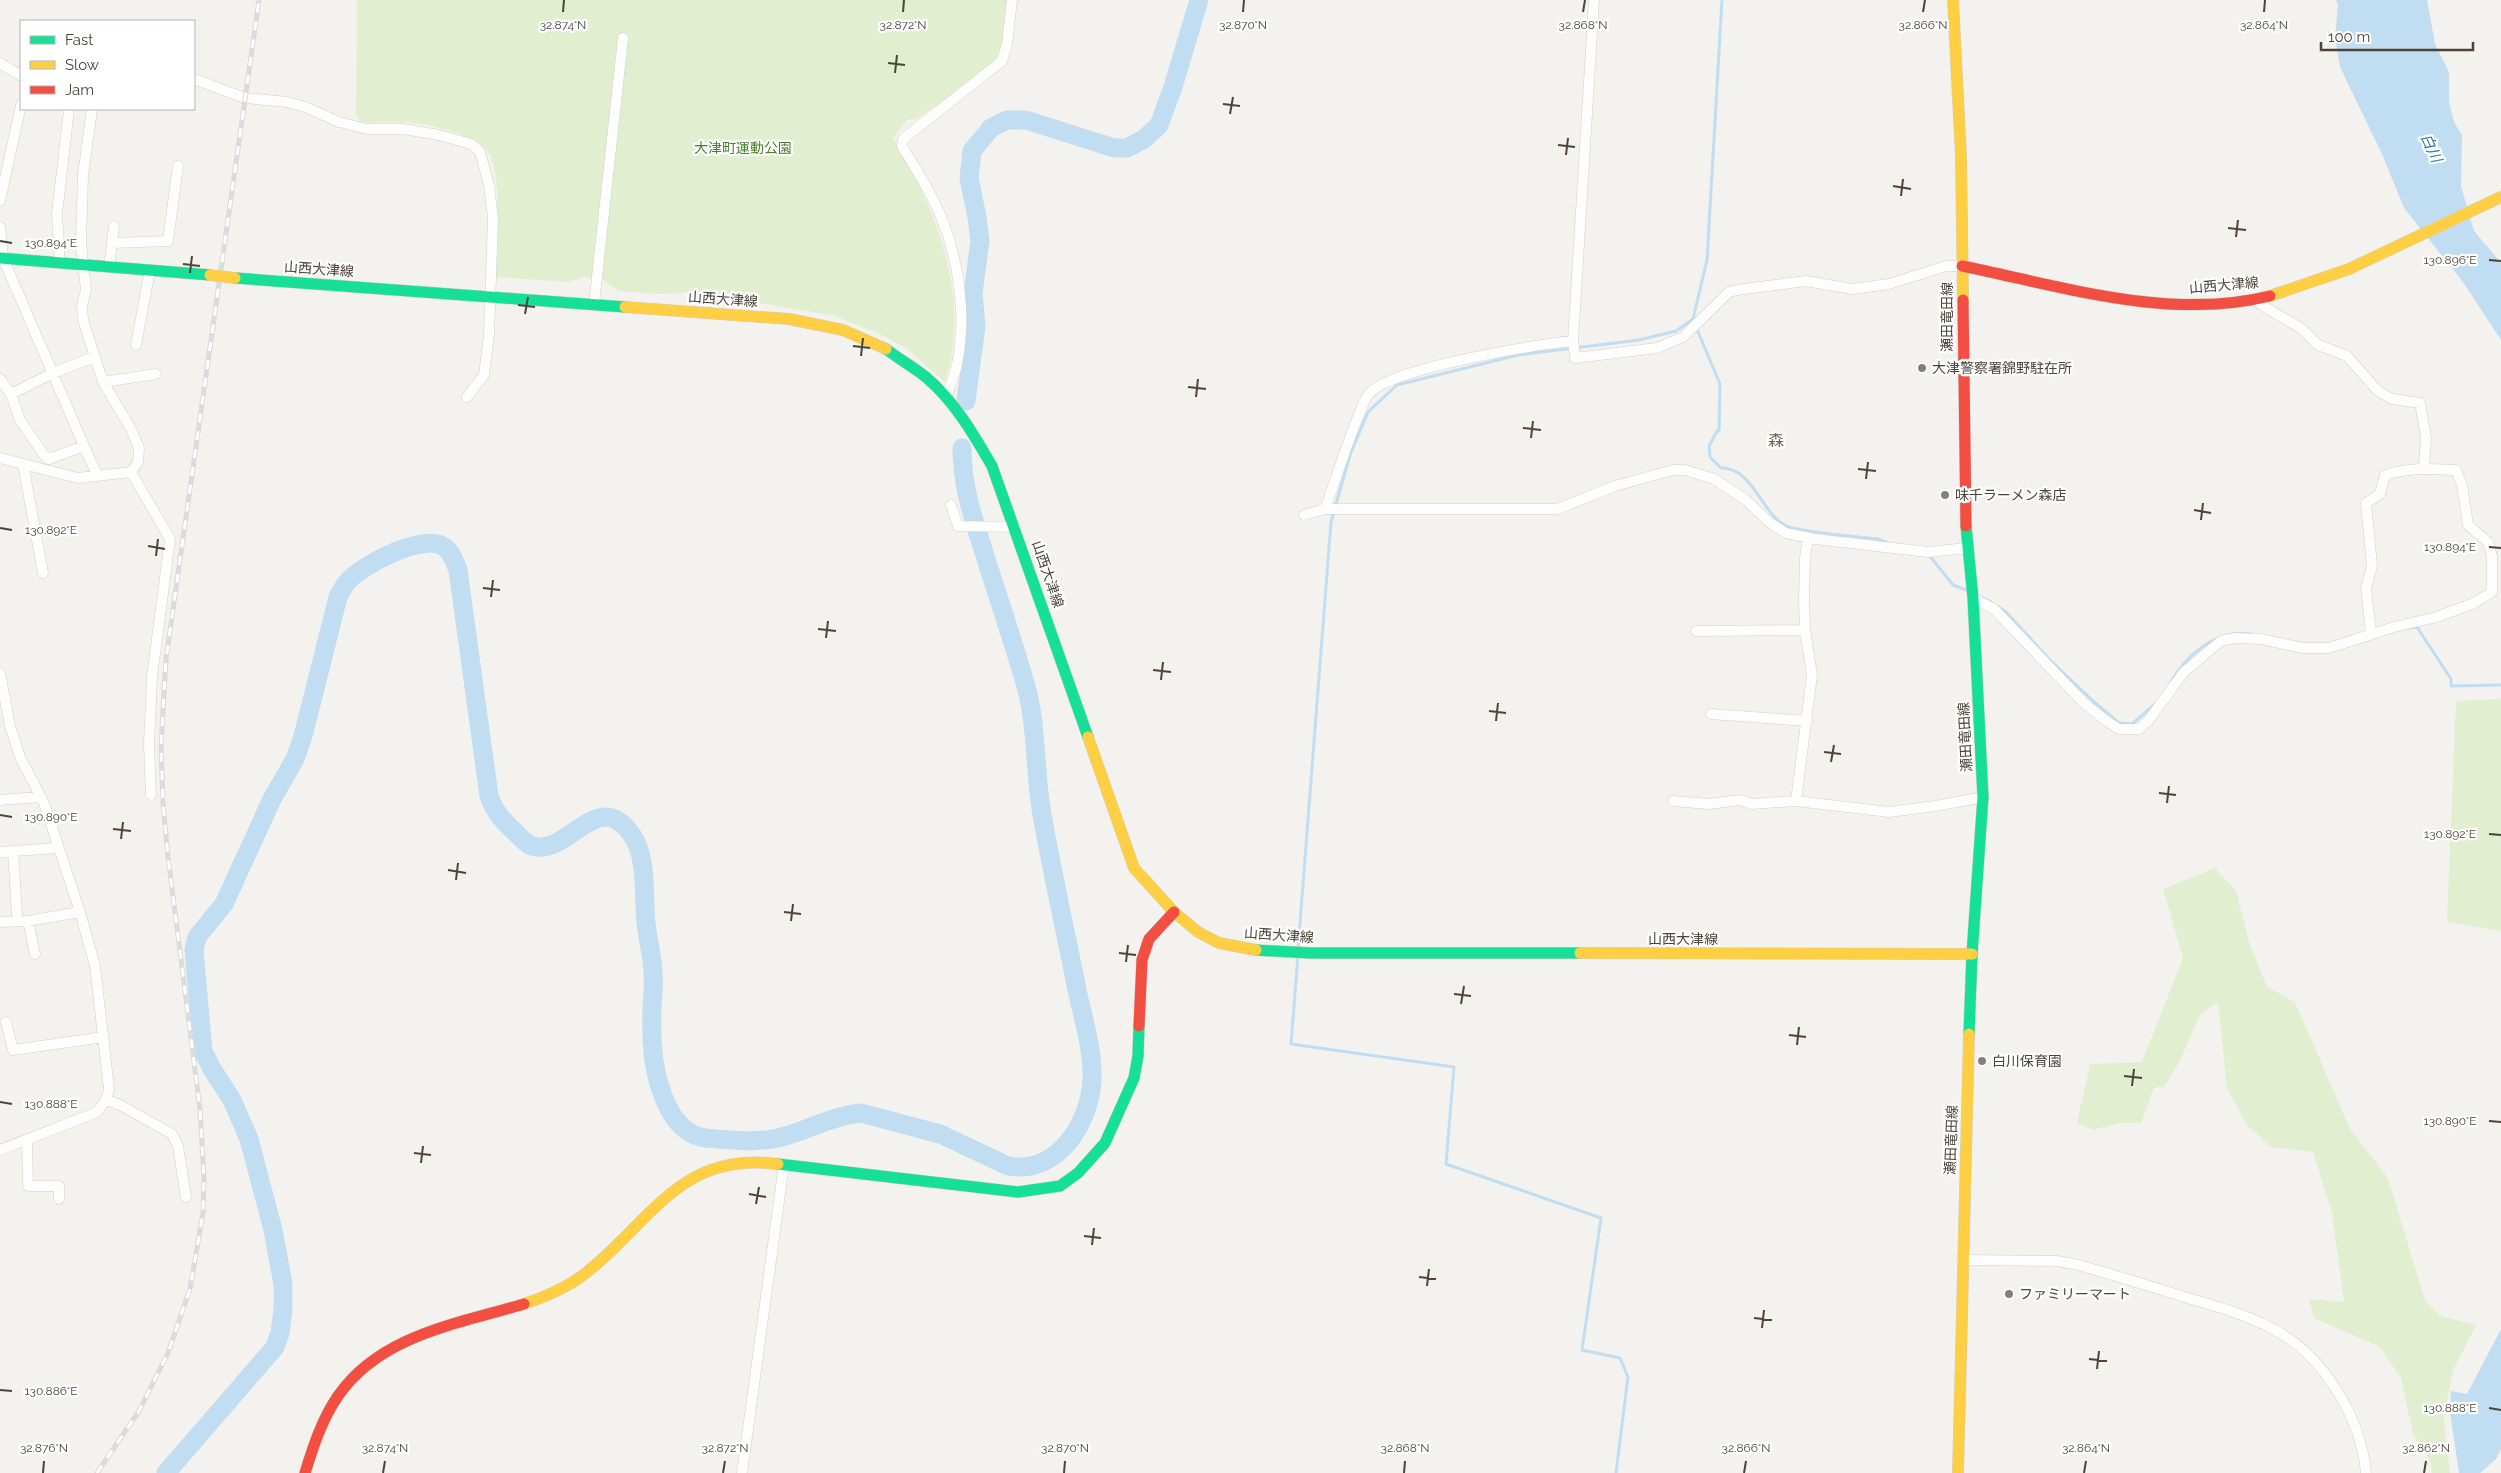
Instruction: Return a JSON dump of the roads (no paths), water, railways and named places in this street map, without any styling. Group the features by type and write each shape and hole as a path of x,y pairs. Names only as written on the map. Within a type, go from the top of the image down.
{"main road":[{"name":"瀬田竜田線","path":"1953,0 1961,157 1963,423 1967,548 1973,598 1982,797 1972,954 1962,1260 1958,1473"},
{"name":"山西大津線","path":"1962,266 2139,302 2217,304 2253,300 2277,294 2349,269 2501,197"},
{"name":"山西大津線","path":"2,258 236,278 789,319 843,330 878,344 927,378 946,397 974,434 992,466 1015,527 1134,868 1174,912 1198,932 1220,943 1250,950 1291,953 1972,954"},
{"path":"305,1473 322,1421 336,1398 354,1376 372,1360 432,1331 542,1298 564,1288 588,1272 668,1194 697,1176 720,1167 757,1161 1018,1192 1060,1186 1078,1173 1105,1143 1134,1078 1138,1056 1142,960 1148,940 1174,912"}],"street":[{"path":"946,397 957,366 962,325 958,279 952,251 940,213 902,146 903,139 1002,61 1007,44 1012,0"},
{"path":"1594,0 1573,341 1575,358 1657,348 1683,337 1729,292 1806,281 1852,289 1889,284 1946,266 1962,266"},
{"path":"594,304 623,38"},
{"path":"0,62 20,75"},
{"path":"195,79 245,98 287,102 339,122 367,129 403,129 439,135 476,148 480,152 486,167 492,204 493,235 488,296 489,334 484,375 467,398"},
{"path":"0,201 20,110"},
{"path":"60,263 57,214 68,110"},
{"path":"0,458 78,478 131,472 138,462 139,448 131,429 103,382 83,320 82,305 86,290 81,244 83,175 92,110"},
{"path":"112,243 168,241 178,166"},
{"path":"109,267 114,226"},
{"path":"0,227 2,258 97,475"},
{"path":"136,345 150,270"},
{"path":"2253,300 2302,329 2318,344 2347,356 2378,391 2392,399 2420,403 2426,437 2424,468"},
{"path":"1325,509 1352,432 1368,395 1376,387 1399,377 1460,360 1543,344 1573,341"},
{"path":"11,394 53,373 94,357"},
{"path":"103,382 156,374"},
{"path":"0,379 11,394 20,420 44,456 49,458 84,446"},
{"path":"24,464 43,573"},
{"path":"1973,598 1994,609 2085,704 2119,729 2139,729 2148,721 2184,672 2221,641 2236,638 2261,638 2315,650 2329,648 2371,633 2437,617 2474,603 2492,592 2492,556 2488,542 2468,525 2462,484 2456,470 2424,468 2397,471 2385,476 2380,494 2366,502 2372,566 2366,588 2371,633"},
{"path":"1304,515 1325,509 1558,509 1615,486 1673,470 1702,474 1714,479 1746,500 1770,523 1786,533 1808,538 1928,552 1967,548"},
{"path":"131,472 170,539 152,677 149,744 151,796"},
{"path":"951,506 958,526 1015,527"},
{"path":"1796,801 1799,765 1807,722 1812,675 1805,630 1804,558 1808,538"},
{"path":"1696,631 1805,630"},
{"path":"0,673 2,697 20,757 40,797 80,912 94,966 104,1037 108,1089 106,1100 97,1112 0,1150"},
{"path":"1711,714 1807,722"},
{"path":"0,800 40,797"},
{"path":"1673,801 1708,804 1740,800 1752,804 1796,801 1889,812 1936,806 1982,797"},
{"path":"0,852 58,848"},
{"path":"13,851 17,914"},
{"path":"0,922 28,921 80,912"},
{"path":"28,921 34,954"},
{"path":"6,1022 13,1050 104,1037"},
{"path":"106,1100 120,1104 172,1134 178,1146 186,1197"},
{"path":"27,1140 28,1186 60,1186 59,1199"},
{"path":"742,1473 784,1164"},
{"path":"1962,1260 2079,1264 2244,1315 2274,1329 2296,1344 2335,1389 2349,1413 2357,1434 2366,1473"}],"water":[{"name":"白川","path":"2336,0 2427,0 2435,44 2449,72 2449,103 2454,122 2462,135 2461,186 2474,231 2501,263 2501,340 2463,282 2404,208 2382,154 2340,67 2335,38 2338,5"},
{"path":"2501,1329 2501,1449 2496,1459 2480,1473 2459,1473 2450,1412 2451,1391 2467,1394"}],"waterway":[{"path":"966,401 976,326 973,293 980,241 969,178 972,151 991,128 1007,120 1026,120 1114,148 1127,148 1144,139 1159,125 1173,87 1199,0"},
{"path":"1693,319 1707,260 1722,0"},
{"path":"1298,949 1331,522 1350,455 1368,412 1397,385 1518,355 1639,340 1676,331 1693,319"},
{"path":"1696,327 1720,384 1719,431 1717,431 1709,446 1710,457 1721,468 1732,470 1749,482 1769,510 1784,525 1814,532 1878,539 1888,543"},
{"path":"166,1473 275,1347 280,1333 283,1310 283,1284 273,1230 249,1139 232,1100 203,1051 194,950 197,937 224,904 272,799 295,759 303,736 338,597 347,583 356,574 392,553 419,544 431,543 444,547 454,559 458,570 489,796 499,816 524,841 536,847 549,846 585,824 596,819 608,817 620,822 632,835 637,844 643,866 646,923 652,960 652,1033 656,1072 663,1097 669,1109 679,1124 688,1132 706,1138 742,1141 760,1140 778,1138 829,1120 861,1113 940,1134 1008,1166 1026,1167 1042,1163 1068,1143 1085,1113 1090,1096 1092,1068 1089,1045 1040,803 1029,699 977,531 964,477 962,448"},
{"path":"1929,555 1953,585 1969,591"},
{"path":"1979,596 1991,602"},
{"path":"1997,606 2006,612 2050,660 2119,723 2132,724 2155,704"},
{"path":"2409,628 2417,627 2451,679 2451,686 2501,685"},
{"path":"2168,687 2183,665 2202,647 2213,640 2225,636 2251,634"},
{"path":"1298,955 1291,1044 1454,1067 1446,1164 1601,1218 1582,1350 1620,1358 1628,1377 1616,1473"}],"railway":[{"path":"97,1473 139,1411 168,1353 190,1289 203,1213 204,1178 200,1109 168,857 163,803 161,746 166,659 259,0"}],"place":[{"name":"大津警察署錦野駐在所","path":"1922,368"},
{"name":"味千ラーメン森店","path":"1945,495"},
{"name":"白川保育園","path":"1982,1061"},
{"name":"ファミリーマート","path":"2009,1294"}],"district":[{"name":"森","path":"1776,440"}],"park label":[{"name":"大津町運動公園","path":"743,148"}]}
